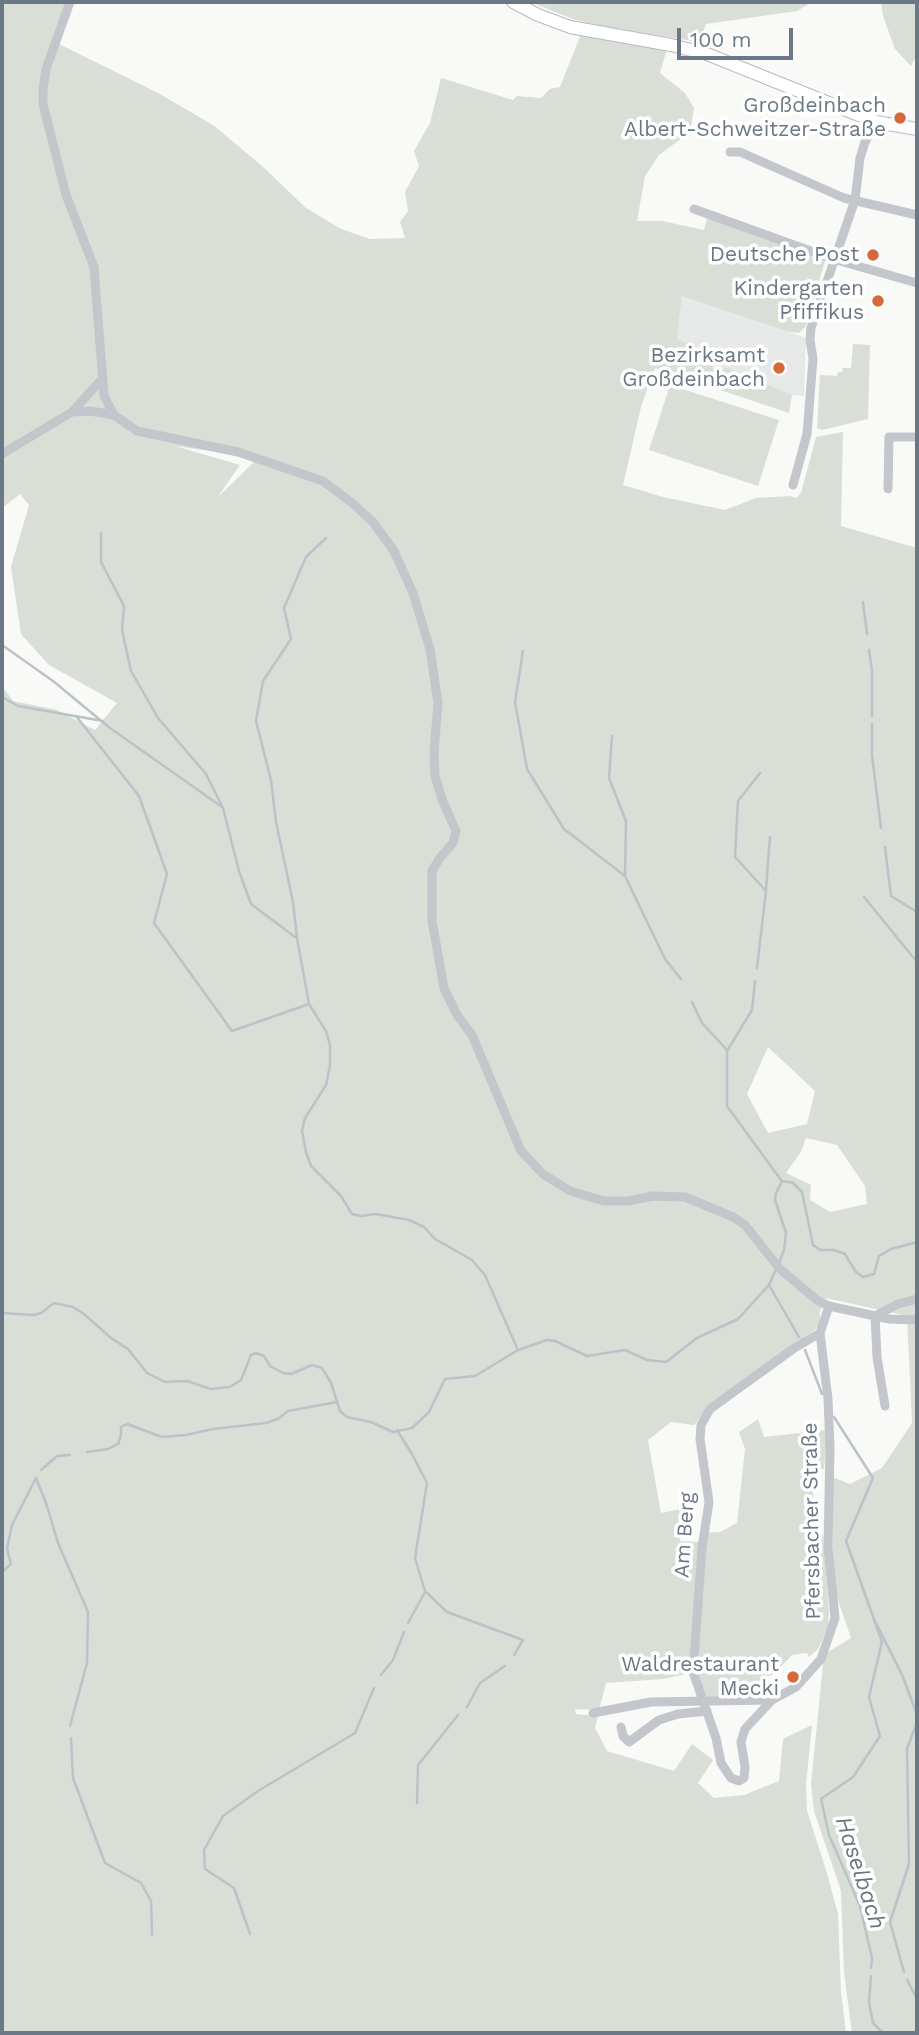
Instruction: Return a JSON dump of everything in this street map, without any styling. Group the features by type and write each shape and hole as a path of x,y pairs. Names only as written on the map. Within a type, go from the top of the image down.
{"street":[{"path":"70,2 46,69 43,104 66,195 94,267 104,396 114,415 137,431 238,452 323,481 373,522 394,551 413,593 430,649 438,703 435,776 456,831 453,844 432,871 432,921 444,988 457,1015 472,1035 521,1151 543,1174 570,1191 604,1201 629,1201 652,1196 685,1197 733,1217 745,1225 777,1266 818,1301 829,1306 889,1319 917,1320"},
{"path":"513,2 570,27 707,54 876,122 917,129"},
{"path":"793,485 807,434 813,359 811,328 855,200 860,158 865,142 876,122"},
{"path":"730,152 740,152 844,198 917,215"},
{"path":"694,209 833,259 917,283"},
{"path":"2,454 72,412 103,378"},
{"path":"72,412 114,415"},
{"path":"888,489 889,437 917,438"},
{"path":"875,1316 898,1304 917,1299"},
{"name":"Pfersbacher Straße","path":"744,1778 741,1742 745,1729 772,1700 796,1687 821,1659 835,1618 828,1548 828,1399 820,1333 829,1306"},
{"path":"875,1316 877,1357 885,1406"},
{"name":"Am Berg","path":"744,1778 739,1781 731,1778 722,1763 693,1672 702,1548 709,1502 700,1439 701,1424 710,1409 793,1349 820,1333"},
{"path":"621,1727 623,1736 629,1742 659,1720 678,1714 705,1707 772,1700"},
{"path":"593,1713 651,1702 705,1707"}],"shaded area":[{"path":"2,2 66,2 53,41 158,93 213,125 306,208 341,229 370,239 405,238 400,222 408,211 405,192 419,166 414,151 430,123 441,78 513,100 517,96 541,98 550,89 560,87 581,34 667,49 660,73 685,93 694,108 690,132 659,155 645,176 637,221 662,221 704,230 708,216 825,261 806,326 799,333 682,296 677,339 709,352 713,369 728,368 792,395 789,413 655,368 641,407 623,485 663,497 725,510 756,498 796,498 801,493 816,437 843,432 841,526 917,548 917,2033 852,2033 844,1972 841,1891 814,1811 811,1784 823,1664 828,1652 851,1638 837,1597 833,1570 832,1477 850,1484 882,1468 912,1423 907,1316 826,1298 820,1312 820,1322 815,1330 710,1405 694,1425 671,1422 648,1440 661,1513 681,1509 680,1541 700,1542 691,1673 663,1679 606,1683 599,1710 575,1709 576,1714 598,1716 595,1728 607,1751 674,1771 692,1744 713,1760 698,1783 714,1798 744,1795 779,1781 783,1739 812,1725 806,1783 807,1811 838,1914 841,1992 846,2033 2,2033 2,686 13,701 57,710 95,730 117,703 49,665 21,634 11,567 29,505 20,494 2,508","holes":["175,446 257,458 257,459 217,498 240,465","768,1047 815,1091 807,1124 768,1133 747,1094","806,1138 837,1145 865,1186 867,1204 830,1212 810,1200 811,1185 786,1173 801,1152"]},
{"path":"530,2 812,2 797,11 706,24 699,42 600,26 573,19"},
{"path":"881,2 917,2 917,54 911,66 895,49"},
{"path":"682,295 806,338 804,396 792,395 728,368 712,369 677,339"},
{"path":"853,344 870,345 868,419 822,430 817,428 820,375 837,376 843,368 851,368"},
{"path":"670,385 779,420 758,486 649,450"},
{"path":"758,1419 764,1437 827,1430 824,1469 811,1469 815,1522 823,1536 828,1626 818,1649 809,1657 807,1653 792,1655 774,1674 746,1692 746,1698 704,1699 695,1672 705,1533 720,1532 737,1523 745,1449 739,1432"}],"waterway":[{"path":"101,533 101,562 124,606 122,630 131,671 158,718 206,774 223,808 239,871 251,904 295,937"},
{"path":"326,538 306,557 284,608 291,639 263,681 256,721 271,780 309,1004 326,1031 330,1045 326,1085 305,1118 302,1131 306,1152 311,1166 341,1196 352,1214 376,1214 409,1220 424,1227 435,1239 472,1260 485,1275 517,1348"},
{"path":"863,602 867,634"},
{"path":"2,645 53,681 110,728 222,807"},
{"path":"869,650 872,716"},
{"path":"523,651 515,702 527,769 564,829 625,876 665,959 681,979"},
{"path":"2,697 18,706 103,721"},
{"path":"76,716 139,796 167,874 154,923 232,1031 309,1004"},
{"path":"872,724 872,755 881,828"},
{"path":"612,736 609,778 626,821 625,876"},
{"path":"757,968 766,891 735,857 738,801 760,773"},
{"path":"766,889 770,837"},
{"path":"885,847 891,896 917,912"},
{"path":"864,897 917,962"},
{"path":"755,981 752,1010 727,1051 727,1106 781,1180"},
{"path":"692,1002 702,1023 727,1050"},
{"path":"779,1263 786,1233 775,1200 782,1181 793,1183 802,1192 813,1245 820,1250 834,1250 845,1254 856,1272 863,1277 874,1274 879,1256 891,1249 917,1242"},
{"path":"2,1313 34,1315 54,1303 73,1307 128,1349 147,1373 165,1382 187,1381 211,1389 230,1387 241,1380 251,1355 256,1353 264,1356 270,1366 283,1373 291,1374 312,1365 322,1368 331,1383 340,1411 347,1417 371,1422 393,1432 412,1428 429,1412 445,1379 475,1376 518,1350 547,1340 587,1356 625,1350 647,1360 666,1362 697,1338 738,1319 769,1285 776,1269"},
{"name":"Haselbach","path":"769,1285 799,1337"},
{"name":"Haselbach","path":"805,1350 822,1394"},
{"path":"87,1452 108,1449 118,1444 121,1427 127,1424 162,1437 186,1435 266,1423 278,1419 288,1411 337,1402"},
{"name":"Haselbach","path":"834,1417 873,1478 846,1541 882,1642 869,1697 880,1736 853,1777 821,1799 829,1835 860,1906 872,1958 871,1968"},
{"path":"397,1430 427,1483 415,1558 425,1591 447,1612 523,1640 514,1655"},
{"path":"41,1470 57,1456 70,1455"},
{"path":"36,1478 58,1543 88,1612 87,1663 70,1726"},
{"path":"2,1572 11,1564 7,1549 12,1525 36,1478"},
{"path":"408,1623 425,1592"},
{"path":"876,1623 903,1677 917,1715"},
{"path":"381,1675 393,1660 404,1632"},
{"path":"467,1707 480,1683 505,1666"},
{"path":"250,1934 234,1888 205,1869 204,1850 223,1816 258,1791 355,1733 374,1688"},
{"path":"417,1803 418,1765 458,1715"},
{"path":"904,1972 890,1922 909,1864 907,1749 917,1722"},
{"path":"71,1738 73,1778 105,1863 141,1883 151,1901 152,1935"},
{"name":"Haselbach","path":"871,1976 869,2002 873,2023 883,2033"},
{"path":"907,1980 917,1999"}],"place":[{"name":"Großdeinbach Albert-Schweitzer-Straße","path":"900,118"},
{"name":"Deutsche Post","path":"873,255"},
{"name":"Kindergarten Pfiffikus","path":"878,301"},
{"name":"Bezirksamt Großdeinbach","path":"779,368"},
{"name":"Waldrestaurant Mecki","path":"793,1677"}]}
